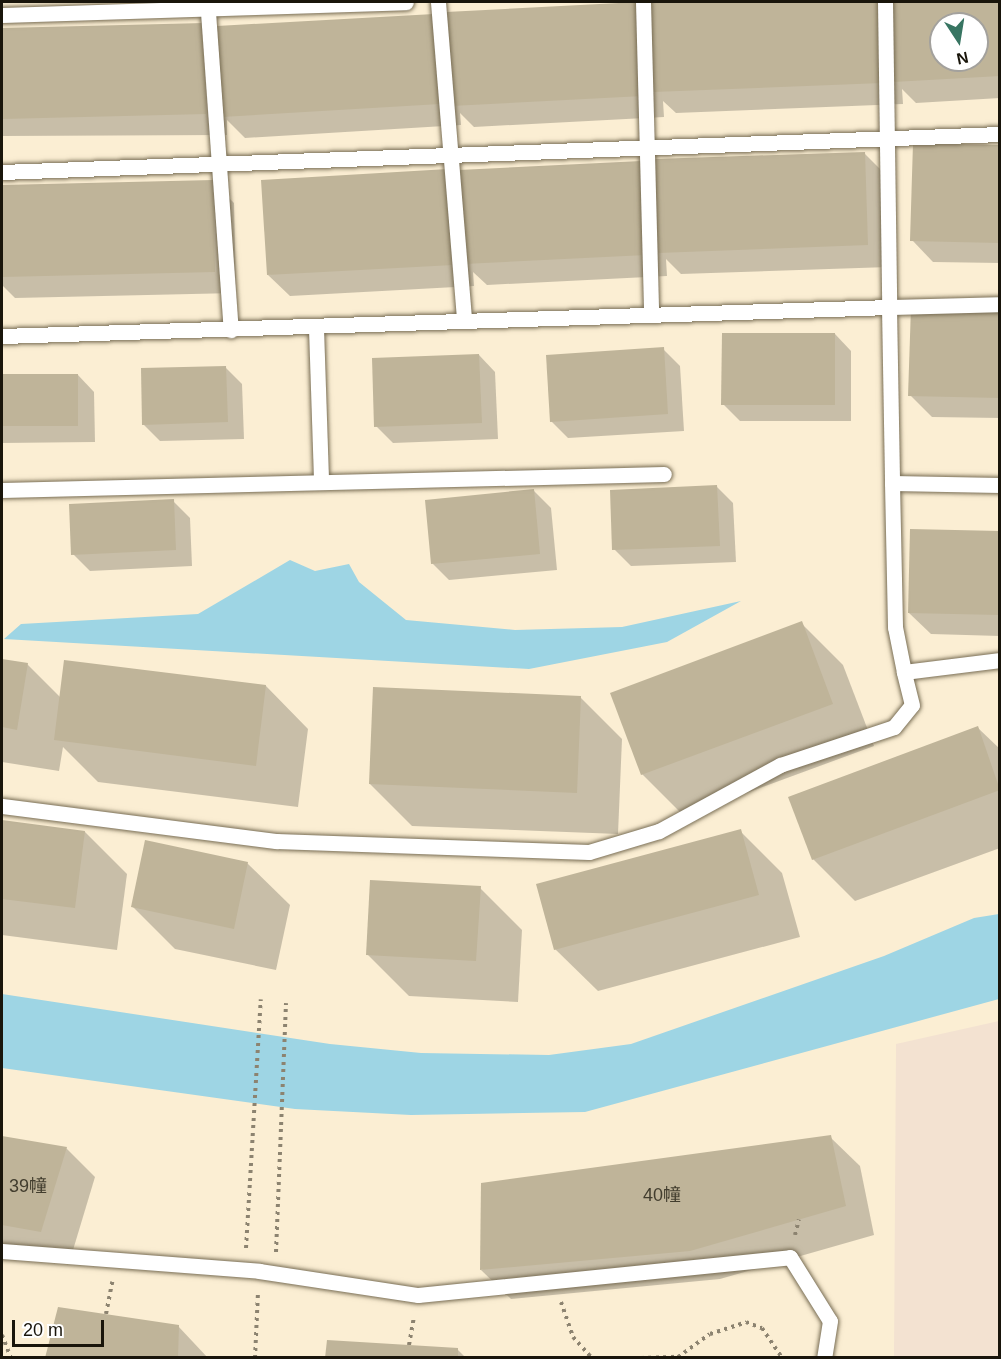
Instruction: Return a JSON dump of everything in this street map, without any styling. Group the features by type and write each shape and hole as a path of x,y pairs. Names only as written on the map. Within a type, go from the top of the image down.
{"lane":[{"path":"2,15 208,12 406,2"},
{"path":"438,2 453,154 464,321"},
{"path":"643,2 651,313"},
{"path":"2,806 276,841 589,852 658,831 780,765 894,727 912,705 896,627 885,2"},
{"path":"208,12 231,330"},
{"path":"2,172 999,134"},
{"path":"2,336 316,328 651,313 999,304"},
{"path":"316,328 321,482"},
{"path":"2,490 664,474"},
{"path":"892,483 999,485"},
{"path":"904,672 999,660"},
{"path":"2,1251 252,1271 418,1295 559,1283 790,1257 830,1321 824,1358"}],"path":[{"path":"255,1358 251,1101 261,999"},
{"path":"275,1274 279,1104 286,1002"},
{"path":"106,1314 115,1260"},
{"path":"559,1283 562,1313 573,1337 592,1358"},
{"path":"641,1358 678,1357 710,1335 746,1322 762,1328 782,1358"},
{"path":"2,1335 10,1358"}],"shaded area":[{"path":"999,1021 999,1357 894,1357 896,1044"}],"water":[{"path":"290,560 315,571 349,564 359,582 406,620 515,630 622,627 741,601 667,642 529,669 4,639 21,624 198,614"},
{"path":"999,914 999,999 585,1112 411,1115 295,1109 2,1068 2,994 330,1044 421,1053 549,1055 631,1044 884,956 974,918"}],"building":[{"path":"638,2 643,96 451,106 446,12"},
{"path":"649,2 878,2 882,83 653,92"},
{"path":"888,2 1000,2 1000,76 893,82"},
{"path":"434,14 440,104 222,117 217,26"},
{"path":"204,23 206,114 2,119 2,28"},
{"path":"913,143 1000,145 1000,243 910,241"},
{"path":"865,152 868,245 658,253 655,159"},
{"path":"641,161 646,255 464,264 459,170"},
{"path":"448,169 453,265 267,275 261,180"},
{"path":"213,180 215,272 2,277 2,185"},
{"path":"911,307 1000,309 1000,398 908,396"},
{"path":"722,333 835,333 835,405 721,405"},
{"path":"664,347 668,414 550,422 546,355"},
{"path":"479,354 482,423 374,427 372,358"},
{"path":"226,366 228,422 142,425 141,368"},
{"path":"2,374 78,374 78,426 2,426"},
{"path":"717,485 720,546 612,550 610,490"},
{"path":"534,489 540,554 431,564 425,500"},
{"path":"174,499 176,550 71,555 69,504"},
{"path":"910,529 1000,531 1000,615 908,613"},
{"path":"802,621 833,704 641,775 610,693"},
{"path":"2,659 28,663 17,730 2,727"},
{"path":"64,660 266,685 256,766 54,740"},
{"path":"373,687 581,696 577,793 369,784"},
{"path":"978,726 1000,790 812,860 788,797"},
{"path":"2,820 85,831 75,908 2,899"},
{"path":"741,829 759,895 554,950 536,884"},
{"path":"145,840 248,862 234,929 131,907"},
{"path":"370,880 481,886 476,961 366,955"},
{"path":"831,1135 846,1206 690,1251 480,1270 481,1183"},
{"path":"2,1136 67,1147 41,1232 2,1225"},
{"path":"58,1307 179,1325 178,1358 45,1358"},
{"path":"327,1340 458,1348 458,1358 325,1358"}]}
